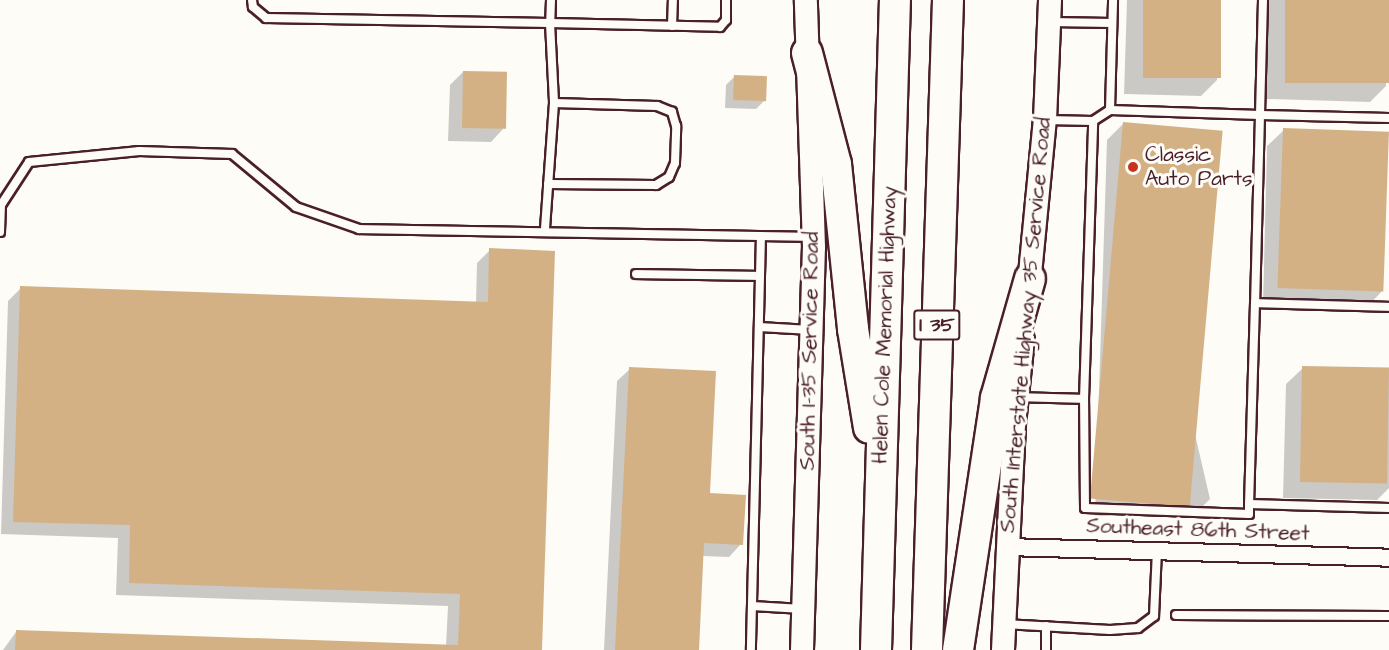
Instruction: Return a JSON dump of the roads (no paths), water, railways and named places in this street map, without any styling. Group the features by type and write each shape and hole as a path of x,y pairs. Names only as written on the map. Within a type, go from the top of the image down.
{"highway":[{"name":"Helen Cole Memorial Highway","path":"876,650 895,0"},
{"name":"I 35","path":"927,650 948,0"},
{"path":"807,53 836,164 852,329 880,495"},
{"path":"958,650 996,398 1030,279"}],"main road":[{"path":"806,0 807,53"},
{"name":"South Interstate Highway 35 Service Road","path":"1003,650 1006,547 1017,397 1045,120 1050,11"},
{"name":"South I-35 Service Road","path":"802,650 814,237 807,53"}],"street":[{"name":"Southeast 86th Street","path":"1006,547 1389,558"}],"lane":[{"path":"252,0 253,7 266,18 720,27 726,20 726,0"},
{"path":"545,230 554,103 551,0"},
{"path":"672,26 673,0"},
{"path":"1110,110 1113,0"},
{"path":"1093,121 1084,399 1084,508 1249,514 1263,0"},
{"path":"1050,11 1113,23"},
{"path":"548,184 656,185 669,177 675,163 676,126 672,112 657,106 554,103"},
{"path":"1045,120 1093,121 1110,110 1389,118"},
{"path":"0,232 1,205 29,162 139,151 232,154 296,207 359,229 545,230 814,237"},
{"path":"751,650 761,236"},
{"path":"636,274 760,276"},
{"path":"1255,303 1389,307"},
{"path":"759,327 812,330"},
{"path":"1017,397 1084,399"},
{"path":"1249,504 1389,508"},
{"path":"1004,624 1110,630 1138,627 1154,616 1157,551"},
{"path":"752,606 803,609"},
{"path":"1176,615 1389,616"},
{"path":"1046,626 1046,650"}],"place":[{"name":"Classic Auto Parts","path":"1133,167"}]}
